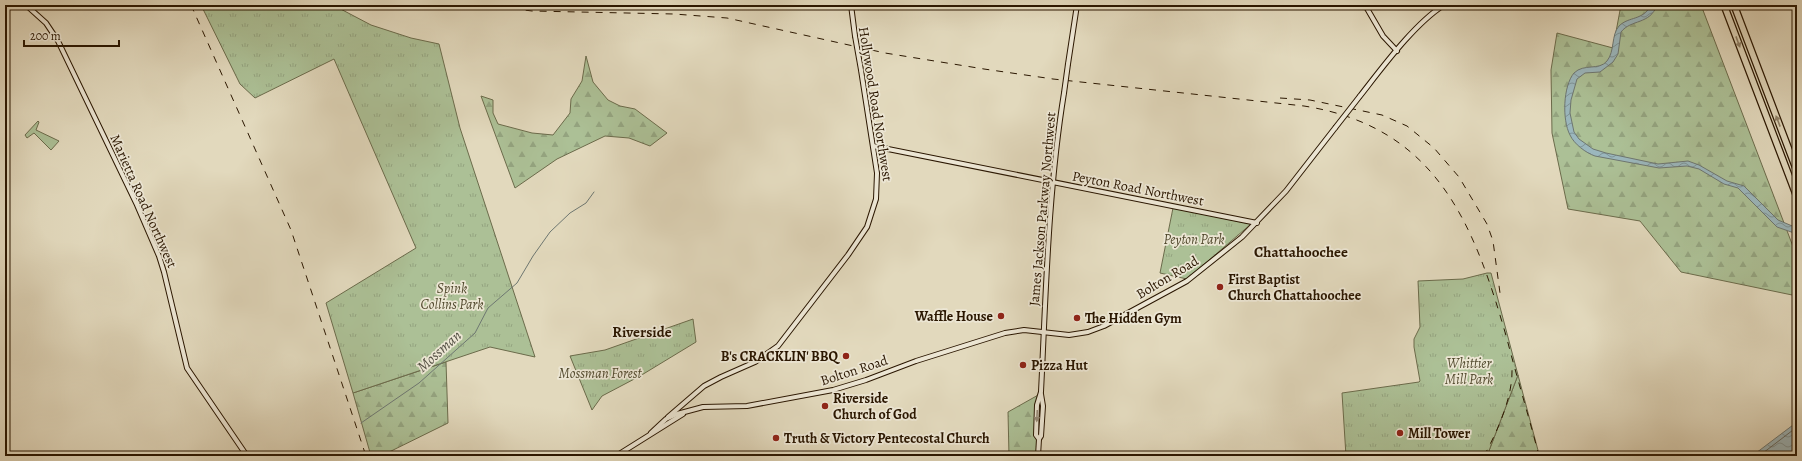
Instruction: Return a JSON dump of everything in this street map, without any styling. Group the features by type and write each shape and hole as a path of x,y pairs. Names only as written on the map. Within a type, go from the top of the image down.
{"highway":[{"path":"1724,5 1797,197"},
{"path":"1734,5 1797,170"}],"main road":[{"name":"Marietta Road Northwest","path":"26,5 46,23 58,41 142,218 164,272 187,368 247,456"},
{"name":"Hollywood Road Northwest","path":"666,419 704,386 755,362 778,346 848,255 867,226 875,204 877,173 851,5"},
{"name":"James Jackson Parkway Northwest","path":"1038,456 1039,438 1042,436 1043,406 1041,392 1052,182 1058,128 1077,5"},
{"path":"1365,5 1383,36 1397,51"},
{"name":"Bolton Road","path":"616,456 684,414 704,407 747,406 833,390 866,380 912,362 1006,333 1024,330 1074,335 1104,326 1186,280 1222,254 1257,223 1286,191 1397,51 1427,18 1444,5"},
{"name":"Peyton Road Northwest","path":"873,146 1257,223"},
{"name":"Hollywood Road Northwest","path":"659,429 679,407"},
{"name":"Bolton Road","path":"651,433 666,419 673,415 684,414"}],"green space":[{"name":"Spink Collins Park","path":"201,5 333,5 371,25 411,38 439,44 460,128 535,357 490,347 353,393 326,303 416,248 334,59 255,98 240,84"},
{"path":"1621,5 1701,5 1797,257 1797,296 1681,272 1640,221 1568,209 1552,133 1551,70 1557,33 1613,48"},
{"path":"586,56 593,82 608,100 620,106 635,109 667,133 650,146 629,138 605,136 557,159 515,188 481,96 493,100 493,113 498,124 532,133 553,135 570,113 571,99 582,81"},
{"path":"38,121 36,130 59,141 51,150 34,133 27,138 25,135"},
{"name":"Peyton Park","path":"1173,208 1251,224 1187,279 1160,273"},
{"name":"Whittier Mill Park","path":"1491,273 1518,375 1487,456 1346,456 1342,393 1420,381 1414,347 1414,339 1420,327 1418,281 1463,279"},
{"name":"Mossman Forest","path":"693,319 696,342 640,376 602,396 592,410 570,356 605,350"},
{"path":"446,362 448,423 381,456 371,456 353,393"},
{"path":"1518,375 1539,454 1541,456 1487,456"},
{"path":"1040,394 1038,456 1009,456 1008,412"}],"water":[{"path":"1651,5 1657,5 1650,16 1630,25 1621,32 1618,54 1613,62 1600,72 1585,73 1577,79 1571,100 1570,113 1574,132 1579,139 1593,149 1606,153 1658,164 1688,161 1699,165 1727,181 1744,186 1778,220 1797,228 1797,234 1777,227 1738,188 1724,184 1699,169 1687,166 1659,168 1595,156 1588,153 1574,142 1567,129 1565,112 1566,94 1570,79 1574,73 1582,68 1600,66 1604,64 1611,53 1615,34 1619,26 1644,14"},
{"path":"1797,422 1797,453 1793,456 1752,456"}],"waterway":[{"name":"Mossman","path":"361,423 419,383 475,333 488,308 517,283 533,256 550,232 570,213 586,203 594,192"}],"railway":[{"path":"191,5 291,230 366,456"},
{"path":"484,5 532,11 674,14 727,18 885,53 984,69 1053,79 1304,106 1350,117 1387,135 1418,159 1443,187 1463,220 1480,257 1494,297 1539,456"},
{"path":"1280,98 1310,100 1382,115 1407,126 1434,148 1459,177 1487,224 1493,241 1500,293"},
{"path":"1484,456 1499,425 1507,403 1512,380 1512,369"}],"place":[{"name":"First Baptist Church Chattahoochee","path":"1220,287"},
{"name":"Waffle House","path":"1001,316"},
{"name":"The Hidden Gym","path":"1077,318"},
{"name":"B's CRACKLIN' BBQ","path":"846,356"},
{"name":"Pizza Hut","path":"1023,365"},
{"name":"Riverside Church of God","path":"825,406"},
{"name":"Mill Tower","path":"1400,433"},
{"name":"Truth & Victory Pentecostal Church","path":"776,438"}],"district":[{"name":"Chattahoochee","path":"1301,252"},
{"name":"Riverside","path":"642,332"}]}
